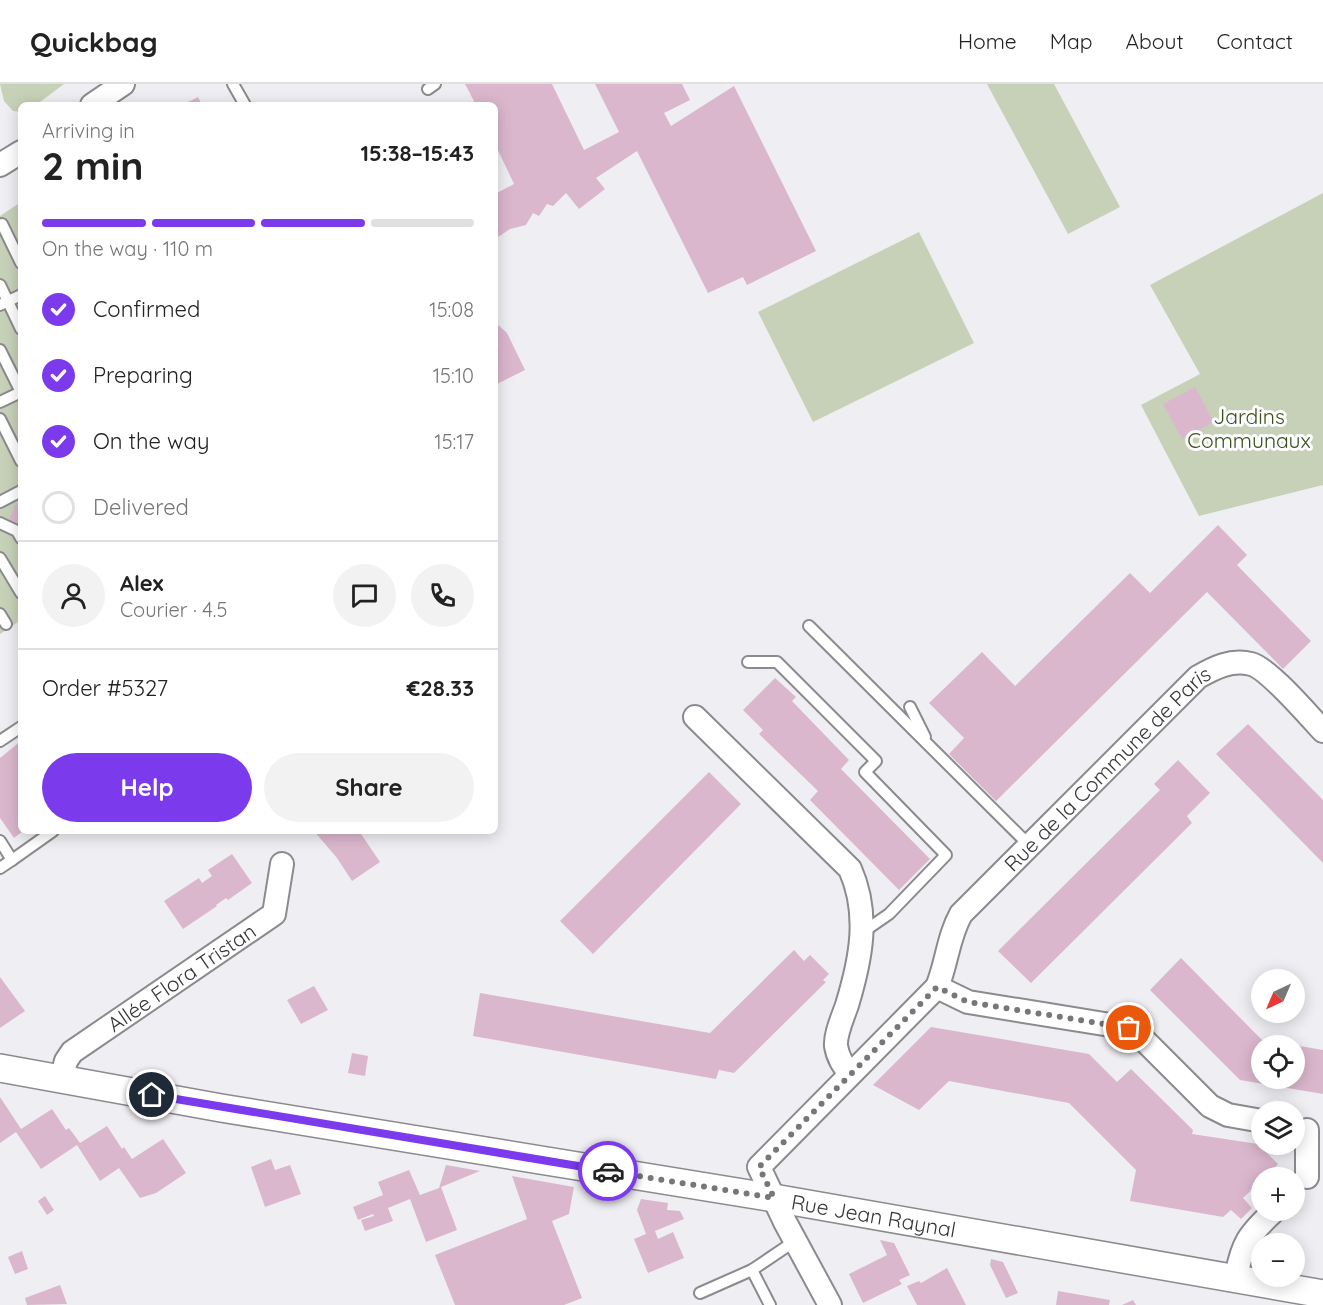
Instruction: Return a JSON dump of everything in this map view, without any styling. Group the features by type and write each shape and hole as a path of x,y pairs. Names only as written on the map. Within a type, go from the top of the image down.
{"street":[{"path":"96,102 123,84"},
{"path":"0,165 18,154"},
{"name":"Rue de la Commune de Paris","path":"774,1198 759,1167 937,987 944,971 952,930 961,914 1198,677 1214,668 1233,662 1253,664 1275,681 1323,731"},
{"path":"695,717 850,869 859,888 863,933 850,994 836,1043 840,1062 850,1074"},
{"name":"Allée Flora Tristan","path":"61,1079 66,1061 72,1052 274,914 282,864"},
{"path":"937,987 968,1002 1129,1028 1142,1038 1210,1106 1228,1115 1251,1119"},
{"name":"Rue Jean Raynal","path":"0,1068 221,1108 774,1198 1323,1294"},
{"path":"1308,1131 1308,1177"},
{"path":"774,1198 830,1305"},
{"path":"1236,1278 1247,1239 1264,1221"}],"lane":[{"path":"233,84 243,102"},
{"path":"2,224 18,257"},
{"path":"0,285 4,303 18,324"},
{"path":"4,303 18,296"},
{"path":"0,350 18,386"},
{"path":"0,402 18,393"},
{"path":"0,419 18,455"},
{"path":"2,496 18,492"},
{"path":"0,523 18,533"},
{"path":"0,558 18,588"},
{"path":"0,614 6,624"},
{"path":"809,626 1030,846"},
{"path":"748,662 777,662 876,761 865,772 946,855 889,914 863,933"},
{"path":"910,707 929,746"},
{"path":"0,741 18,729"},
{"path":"0,868 49,834"},
{"path":"0,841 12,860"},
{"path":"700,1293 752,1270 795,1241"},
{"path":"752,1270 770,1305"}],"green space":[{"path":"0,84 64,84 40,102 18,102 18,112 13,111 4,101"},
{"path":"987,84 1054,84 1120,207 1068,234"},
{"name":"Jardins Communaux","path":"1323,193 1323,485 1199,516 1141,405 1200,374 1150,285"},
{"path":"18,204 18,622 0,634 0,216"},
{"path":"919,232 974,343 813,422 758,312"}],"building":[{"path":"465,84 552,84 584,150 619,132 595,84 682,84 690,100 664,113 671,126 734,86 816,251 747,285 743,277 708,293 637,151 596,178 605,189 579,209 566,193 553,206 547,204 539,216 533,213 526,225 510,229 498,237 498,192 514,184 498,150 498,102 474,102"},
{"path":"198,97 200,102 188,102"},
{"path":"498,325 507,333 525,370 498,384"},
{"path":"1195,387 1214,422 1182,439 1163,404"},
{"path":"16,504 18,505 18,524 9,519"},
{"path":"1218,525 1247,555 1237,565 1311,641 1283,669 1207,592 996,801 949,754 964,738 929,703 982,652 1015,686 1130,573 1150,593"},
{"path":"775,678 796,697 792,701 849,760 841,769 930,859 899,890 810,800 818,791 759,734 763,730 743,710"},
{"path":"1248,724 1323,800 1323,863 1216,754"},
{"path":"18,743 19,834 14,838 0,818 0,758"},
{"path":"1178,760 1210,793 1187,816 1192,823 1031,983 998,951 1160,790 1154,784"},
{"path":"709,772 741,804 593,954 560,921"},
{"path":"317,834 361,834 380,862 352,881 337,858"},
{"path":"232,854 252,883 228,900 226,898 183,929 164,901 199,878 202,883 212,876 208,870"},
{"path":"794,950 804,961 810,955 829,974 823,980 826,982 734,1073 719,1070 716,1079 473,1036 480,993 710,1033"},
{"path":"1181,958 1257,1035 1251,1035 1251,1082 1240,1080 1150,990"},
{"path":"0,977 25,1011 0,1028"},
{"path":"314,986 328,1010 301,1024 287,1000"},
{"path":"931,1027 1089,1054 1117,1082 1131,1069 1193,1130 1192,1134 1251,1143 1251,1155 1269,1155 1278,1164 1275,1167 1251,1167 1251,1190 1243,1198 1251,1209 1241,1219 1231,1210 1223,1217 1130,1201 1136,1170 1069,1103 949,1081 919,1110 873,1085"},
{"path":"1305,1047 1323,1050 1323,1094 1293,1089 1305,1089"},
{"path":"352,1053 368,1056 365,1076 348,1073"},
{"path":"0,1097 21,1129 52,1109 66,1130 69,1128 80,1143 107,1126 122,1149 124,1147 132,1159 163,1139 186,1173 156,1193 140,1198 119,1168 100,1181 77,1145 41,1169 16,1132 0,1143"},
{"path":"271,1159 275,1170 290,1165 301,1194 265,1207 251,1167"},
{"path":"446,1165 480,1171 441,1187 457,1230 426,1242 410,1199 388,1208 393,1221 365,1231 361,1220 374,1216 373,1214 358,1220 353,1207 383,1195 378,1182 409,1170 420,1195 439,1188"},
{"path":"512,1176 574,1187 569,1214 552,1221 582,1298 564,1305 455,1305 435,1255 527,1219"},
{"path":"45,1196 54,1210 47,1215 38,1201"},
{"path":"641,1199 668,1203 667,1210 680,1211 684,1219 655,1231 658,1239 673,1232 684,1258 648,1273 634,1239 646,1234 637,1210"},
{"path":"880,1240 894,1243 910,1275 899,1280 902,1284 863,1303 849,1274 887,1255"},
{"path":"22,1251 28,1269 15,1274 8,1257"},
{"path":"991,1259 1003,1262 1018,1293 1006,1298 990,1265"},
{"path":"947,1268 966,1305 917,1305 907,1286 919,1281 921,1283"},
{"path":"60,1285 67,1304 27,1305 25,1298"},
{"path":"1058,1291 1110,1300 1109,1305 1056,1305"},
{"path":"1133,1300 1136,1305 1122,1305"}],"way so far":[{"path":"608,1171 774,1198 759,1167 937,987 968,1002 1129,1028"}],"route":[{"path":"152,1095 608,1171"}]}
